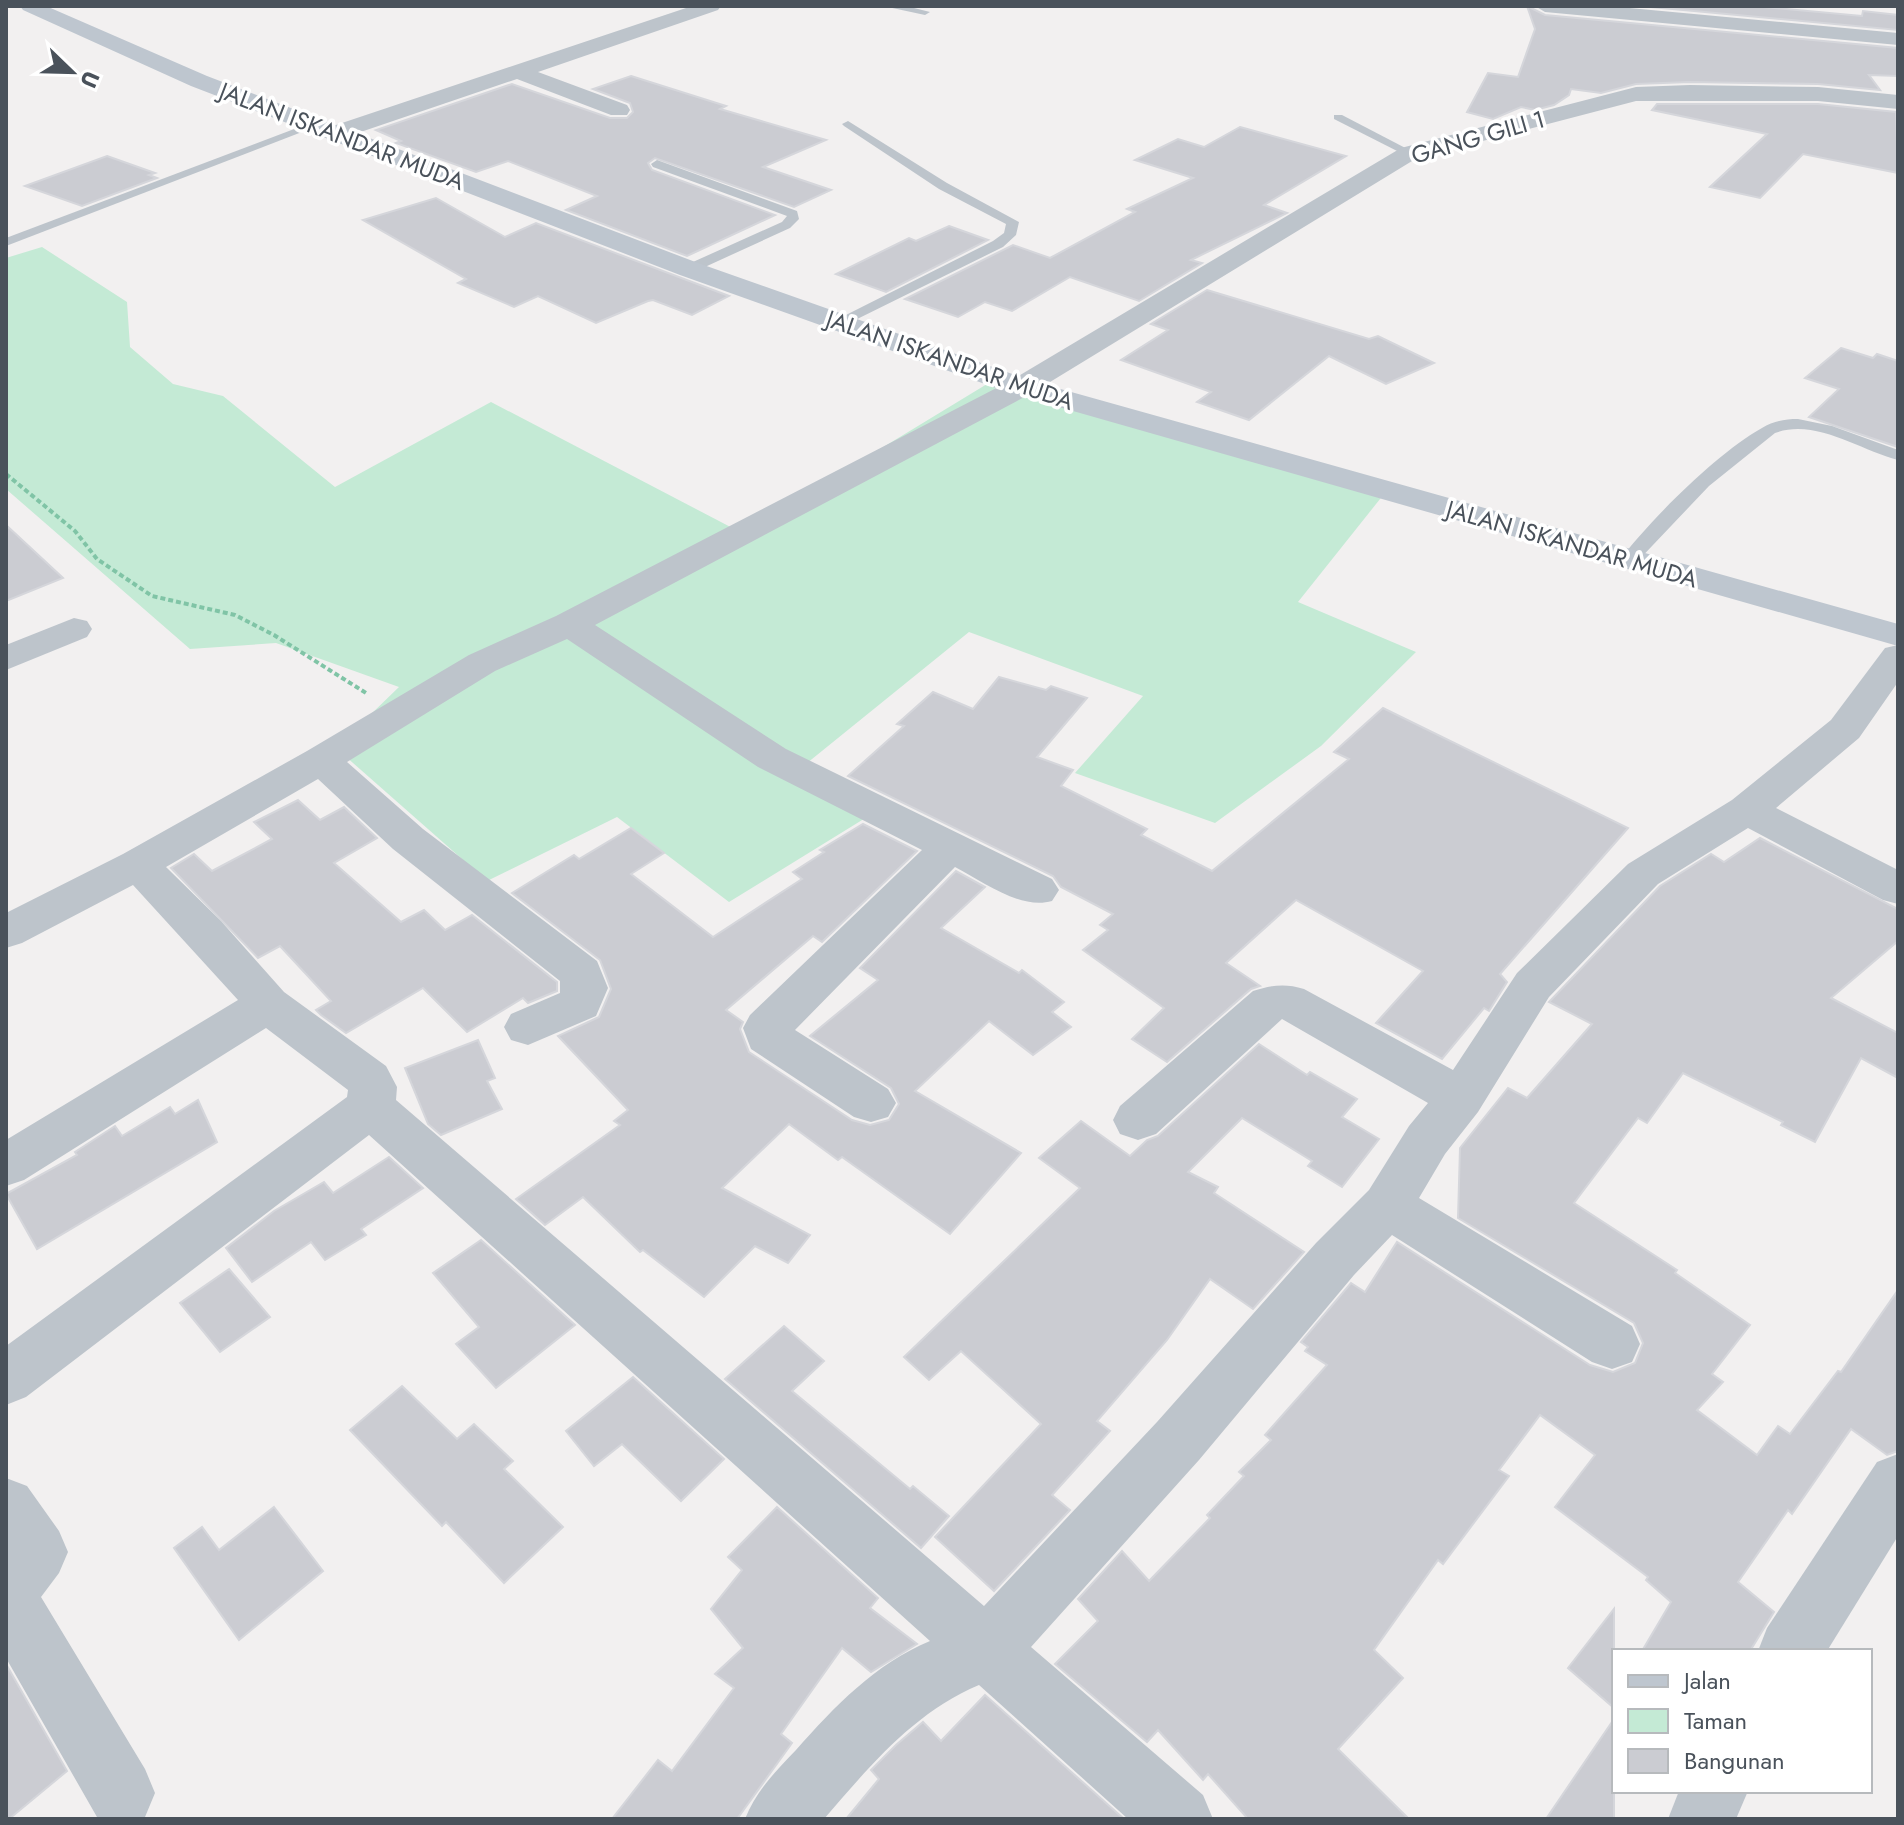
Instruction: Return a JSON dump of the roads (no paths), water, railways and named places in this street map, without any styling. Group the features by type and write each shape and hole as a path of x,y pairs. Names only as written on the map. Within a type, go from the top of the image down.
{"street":[{"name":"JALAN ISKANDAR MUDA","path":"30,6 199,81 689,269 1021,387 1898,635"},
{"path":"325,129 517,71 711,6"},
{"path":"1545,6 1898,39"},
{"path":"1803,117 1814,31"},
{"path":"517,71 619,110"},
{"name":"GANG GILI 1","path":"6,932 138,864 321,760 482,663 569,624 1021,387 1409,153 1632,82 1690,92 1810,75 1898,102"},
{"path":"569,624 772,758 1037,890"},
{"path":"6,659 74,629"},
{"path":"779,1819 870,1717 931,1673 985,1651 1178,1441 1335,1259 1387,1205 1427,1140 1461,1098 1533,985 1643,874 1747,810 1845,729 1898,656"},
{"path":"321,760 408,839 581,973 585,988 580,1004 528,1027"},
{"path":"1747,810 1898,889"},
{"path":"871,1103 768,1036 767,1028 951,846"},
{"path":"6,1379 370,1107 373,1087 369,1079 268,1004 205,932 138,864"},
{"path":"1138,1120 1269,1003 1278,1000 1288,1001 1461,1098"},
{"path":"6,1165 268,1004"},
{"path":"370,1107 1179,1819"},
{"path":"1387,1205 1612,1344"},
{"path":"1791,1649 1898,1482"},
{"path":"6,1507 37,1552 7,1591 12,1607 121,1793"},
{"path":"1702,1819 1713,1793"}],"lane":[{"path":"888,6 925,12"},
{"path":"1338,117 1409,153"},
{"path":"841,323 998,244 1010,235 1013,222 943,186 848,124"},
{"path":"6,242 325,129"},
{"path":"657,164 793,214 793,219 786,225 689,269"},
{"path":"1628,561 1654,531 1754,438 1782,424 1807,425 1898,455"}]}
